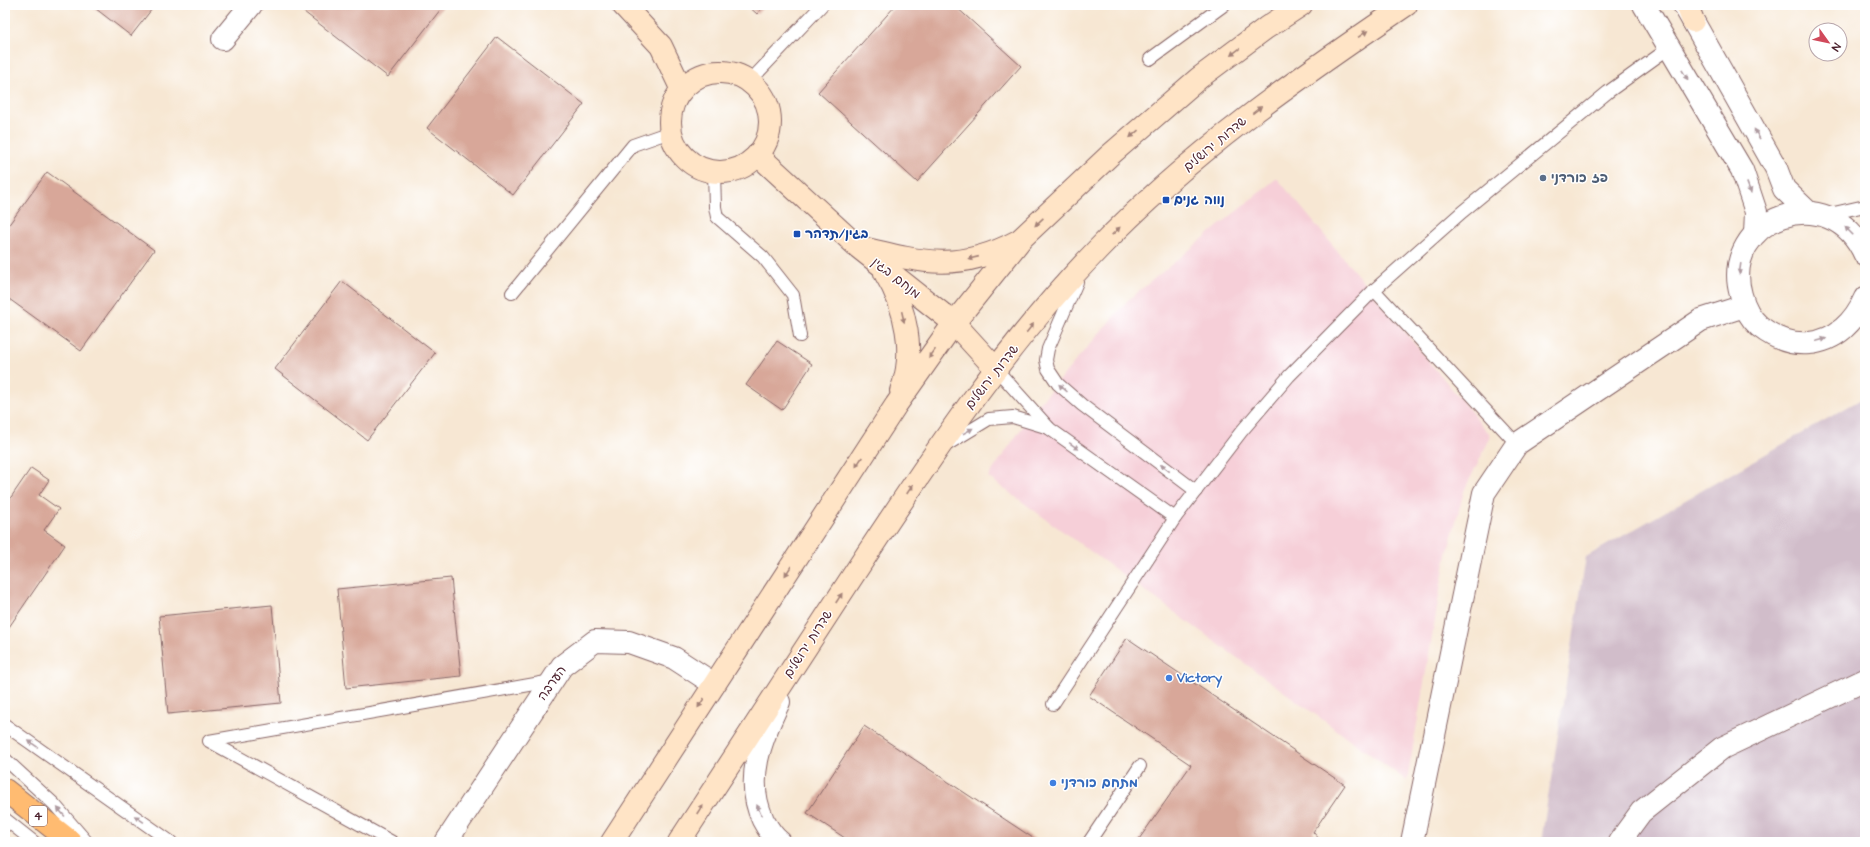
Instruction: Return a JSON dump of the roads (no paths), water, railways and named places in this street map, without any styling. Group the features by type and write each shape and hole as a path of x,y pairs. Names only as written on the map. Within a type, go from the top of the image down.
{"highway":[{"name":"4","path":"5,790 71,842"}],"main road":[{"path":"622,5 661,46 681,88"},
{"path":"612,842 896,405 954,323 1022,238 1110,155 1199,78 1266,28 1301,5"},
{"name":"שדרות ירושלים","path":"679,842 935,452 996,370 1097,250 1141,207 1227,133 1305,74 1406,5"},
{"path":"722,71 737,74 750,81 762,93 769,108 770,124 767,140 758,155 746,165 730,171 714,172 699,168 685,159 676,147 670,132 670,116 674,101 681,88 693,79 707,73 722,71"},
{"name":"מנחם בגין","path":"758,155 858,247 954,323 996,370"},
{"path":"858,247 912,260 950,262 972,258 999,250 1022,238"},
{"path":"883,268 895,288 902,311 908,348 905,383 896,405"}],"street":[{"path":"223,39 251,5"},
{"path":"1644,5 1742,170 1756,212 1755,234"},
{"path":"1688,10 1776,168 1784,189 1816,214"},
{"path":"1863,306 1846,328 1829,338 1810,343 1790,342 1771,335 1755,322 1744,306 1739,287 1739,268 1744,250 1755,234 1771,220 1791,213 1816,214 1839,222 1851,232 1865,255"},
{"path":"1412,842 1484,493 1516,444 1702,320 1744,306"},
{"name":"הערבה","path":"446,842 562,666 594,641 629,642 674,658 714,684"},
{"path":"780,842 774,838 766,827 755,802 754,776 758,752 766,728 809,642"},
{"path":"1619,842 1642,812 1722,748 1865,680"}],"lane":[{"path":"750,81 822,5"},
{"path":"1150,59 1224,5"},
{"path":"1053,704 1175,518 1241,432 1289,376 1374,290 1462,212 1608,92 1669,48"},
{"path":"512,294 633,145 670,132"},
{"path":"714,172 715,207 717,217 763,257 793,295 800,336"},
{"path":"1816,214 1865,206"},
{"path":"1097,250 1074,287 1054,334 1047,354 1048,369 1058,384 1082,405 1196,491"},
{"path":"1374,290 1516,444"},
{"path":"996,370 1050,429 1175,518"},
{"path":"935,452 989,419 1013,417 1050,429"},
{"path":"392,842 209,741 552,681"},
{"path":"5,725 171,842"},
{"path":"5,759 54,804 87,842"},
{"path":"1089,842 1140,766"},
{"path":"5,819 34,842"}],"place":[{"name":"פז כורדני","path":"1543,178"},
{"name":"נווה גנים","path":"1166,200"},
{"name":"בגין/תדהר","path":"797,234"},
{"name":"Victory","path":"1169,678"},
{"name":"מתחם כורדני","path":"1053,783"}]}
